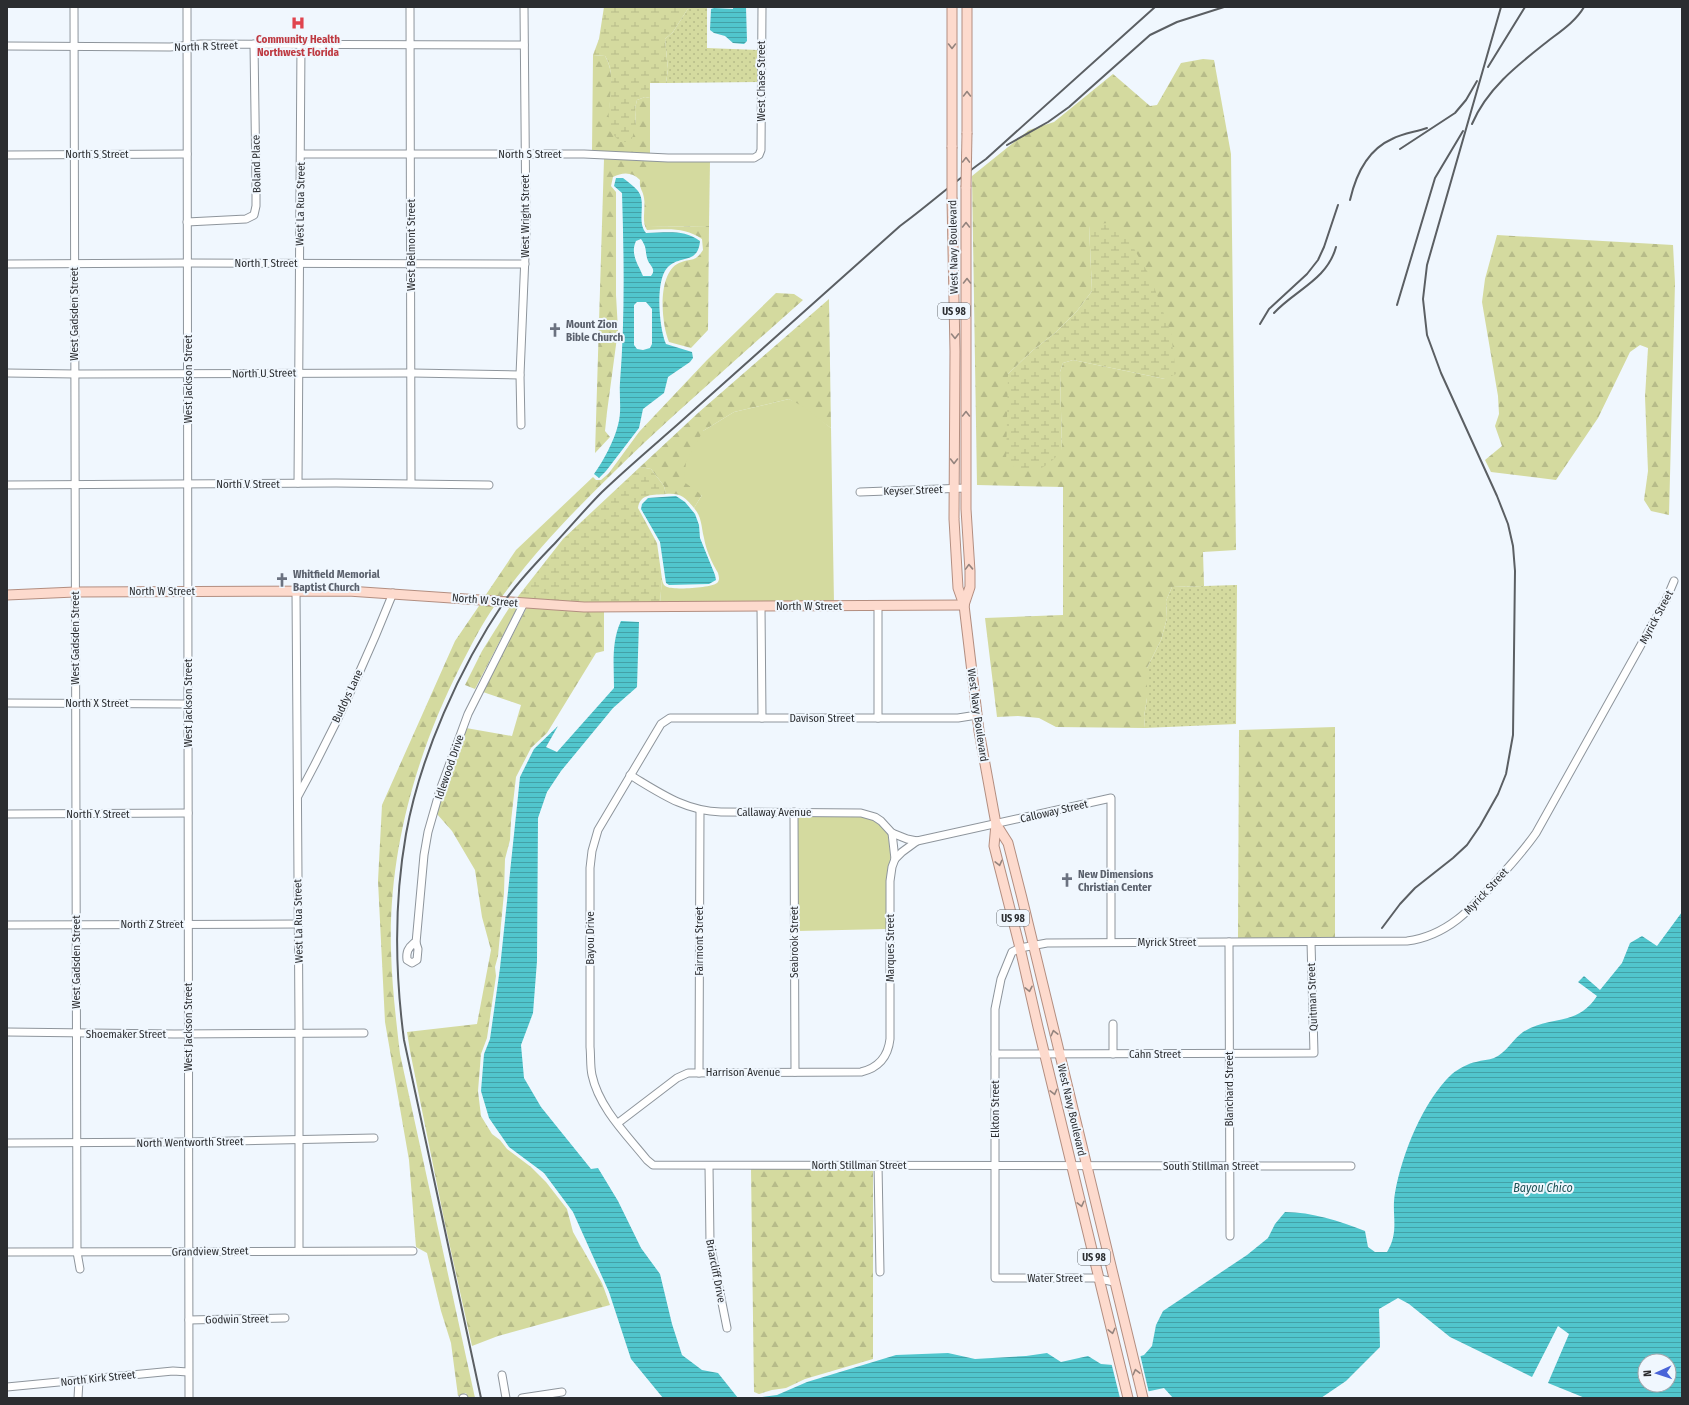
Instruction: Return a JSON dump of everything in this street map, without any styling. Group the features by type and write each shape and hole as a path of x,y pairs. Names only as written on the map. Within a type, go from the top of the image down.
{"main road":[{"name":"West Navy Boulevard","path":"952,7 952,200 955,350 954,489 958,588 964,605 978,715 996,824 994,846 1020,948 1044,1054 1128,1398"},
{"name":"West Navy Boulevard","path":"964,605 970,587 966,488 967,7"},
{"name":"North W Street","path":"7,595 75,592 348,591 584,607 964,605"},
{"name":"West Navy Boulevard","path":"996,824 1008,843 1143,1398"}],"street":[{"name":"West Gadsden Street","path":"74,7 76,1252 80,1269"},
{"name":"West Jackson Street","path":"187,7 189,1398"},
{"name":"West Belmont Street","path":"410,7 412,374 411,483"},
{"name":"West Wright Street","path":"520,425 520,375 525,264 524,7"},
{"name":"West Chase Street","path":"759,155 761,150 762,7"},
{"name":"North R Street","path":"7,46 170,47 187,45 254,44 524,45"},
{"name":"Boland Place","path":"187,222 246,219 254,215 256,206 256,183 254,44"},
{"name":"West La Rua Street","path":"298,483 302,44"},
{"name":"North S Street","path":"7,155 187,154"},
{"name":"North S Street","path":"301,154 584,154 668,158 754,158 759,155"},
{"name":"North T Street","path":"7,264 525,264"},
{"name":"North U Street","path":"7,373 520,375"},
{"name":"North V Street","path":"7,485 411,483 489,485"},
{"name":"Keyser Street","path":"860,492 966,488"},
{"name":"Myrick Street","path":"1020,948 1047,943 1416,940 1441,931 1460,919 1473,907 1536,833 1666,600 1674,582"},
{"name":"West La Rua Street","path":"296,591 299,1250"},
{"name":"Buddys Lane","path":"298,797 351,689 393,593"},
{"name":"Idlewood Drive","path":"416,943 424,855 428,832 440,790 468,714 524,603"},
{"path":"761,606 762,718"},
{"path":"878,606 878,718"},
{"name":"North X Street","path":"7,703 188,704"},
{"name":"Davison Street","path":"666,719 958,718 978,715"},
{"name":"Bayou Drive","path":"647,1160 599,1096 591,1067 590,868 592,851 598,830 661,724 666,719"},
{"name":"Callaway Avenue","path":"630,776 677,803 700,810 721,812 861,813 868,814 881,821 892,833 907,839 918,841"},
{"name":"Calloway Street","path":"996,824 1111,798 1111,942"},
{"name":"Fairmont Street","path":"699,1072 700,810"},
{"name":"Seabrook Street","path":"794,812 795,1072"},
{"name":"North Y Street","path":"7,814 188,813"},
{"name":"Callaway Avenue","path":"895,859 918,841 996,824"},
{"name":"Marques Street","path":"880,1062 887,1053 890,1039 890,881 895,859 892,833"},
{"name":"North Z Street","path":"7,925 298,924"},
{"name":"Blanchard Street","path":"1229,942 1230,1236"},
{"name":"Quitman Street","path":"1310,942 1314,1053"},
{"name":"Elkton Street","path":"994,1278 996,1165 995,1009 999,988 1010,955 1014,950 1020,948"},
{"path":"1113,1024 1113,1054"},
{"name":"Shoemaker Street","path":"7,1032 76,1034 364,1033"},
{"name":"Cahn Street","path":"996,1054 1314,1053"},
{"name":"Harrison Avenue","path":"618,1123 677,1078 688,1073 860,1072 874,1067 880,1062"},
{"name":"North Wentworth Street","path":"7,1143 188,1142 374,1138"},
{"name":"North Stillman Street","path":"647,1160 653,1166 1072,1166"},
{"path":"878,1165 880,1272"},
{"name":"Briarcliff Drive","path":"709,1166 710,1243 727,1328"},
{"name":"South Stillman Street","path":"1072,1166 1351,1166"},
{"name":"Grandview Street","path":"7,1252 299,1250 413,1251"},
{"name":"Water Street","path":"994,1278 1095,1278 1114,1282"},
{"name":"Godwin Street","path":"189,1320 285,1318"},
{"name":"North Kirk Street","path":"7,1388 172,1371 188,1372"},
{"path":"502,1375 506,1398"},
{"path":"78,1398 79,1380"},
{"path":"522,1398 562,1392"}],"green space":[{"path":"604,7 689,7 673,32 665,39 668,69 666,83 650,83 650,98 645,97 637,100 635,109 636,125 631,142 620,142 610,131 610,68 605,56 593,55 599,39"},
{"path":"689,7 707,7 707,48 758,50 758,82 666,83 668,69 665,39 673,32"},
{"path":"593,55 605,56 610,69 612,83 609,111 636,125 635,109 637,100 645,97 650,98 650,154 592,151"},
{"path":"1203,59 1214,60 1231,154 1236,550 1203,552 1204,586 1172,587 1166,601 1167,618 1161,640 1147,668 1147,698 1144,717 1145,728 1056,727 1039,718 1018,716 997,717 985,618 1063,615 1063,487 977,485 972,176 1029,130 1054,122 1113,74 1150,106 1157,105 1181,63","holes":["1089,225 1165,379 1073,360 1063,363 1060,372 1062,451 1008,374 1032,351 1055,333 1077,311 1092,291"]},
{"path":"604,159 649,161 649,227 709,226 708,330 691,348 669,342 666,334 663,311 664,287 667,277 672,268 679,263 695,259 700,254 703,250 702,239 689,232 683,231 669,229 647,230 644,223 644,195 640,185 640,180 631,174 620,174 613,177 611,186 616,192 616,295 618,330 605,431 610,437 595,453"},
{"path":"649,161 710,161 709,226 649,227"},
{"path":"1107,223 1127,237 1150,276 1171,333 1176,374 1165,379 1073,360 1063,363 1060,372 1062,451 1048,464 1037,469 1031,470 1006,465 1008,374 1032,351 1055,333 1077,311 1092,291 1089,225"},
{"path":"1497,235 1673,245 1675,283 1669,515 1651,511 1644,500 1648,471 1645,397 1648,348 1640,345 1630,352 1598,418 1556,480 1491,472 1485,460 1502,446 1495,426 1499,414 1498,396 1482,302 1485,279"},
{"path":"776,293 794,294 803,300 645,442 607,479 534,556 501,598 485,596 516,550 593,477 596,480 601,480 609,473 639,432 707,360"},
{"path":"829,299 831,428 789,399 734,412 703,431 702,495 694,508 682,496 666,494 664,486 651,469 640,467 698,413"},
{"path":"789,399 804,407 831,428 834,603 660,603 662,579 663,584 671,588 708,586 717,583 719,580 718,573 711,561 706,547 700,518 694,508 702,495 684,482 686,462 703,431 734,412"},
{"path":"640,467 651,469 664,486 666,494 645,497 639,503 638,508 657,543 662,579 660,603 585,603 516,599 563,539"},
{"path":"1237,585 1236,724 1145,728 1144,717 1147,698 1147,668 1161,640 1167,618 1166,601 1172,587"},
{"path":"481,603 496,604 477,635 444,700 418,769 400,841 394,878 391,914 392,977 400,1054 475,1398 468,1398 466,1393 458,1396 451,1343 441,1311 427,1253 416,1247 409,1160 385,1022 378,881 382,805 455,641"},
{"path":"511,605 518,606 475,689 465,685 482,651"},
{"path":"527,607 604,610 604,651 596,653 547,733 531,748 516,777 510,840 505,859 504,893 498,956 495,967 496,976 487,1038 481,1054 478,1091 481,1116 492,1134 500,1140 507,1149 531,1167 546,1182 567,1209 573,1232 602,1283 610,1305 498,1336 472,1346 445,1224 407,1032 477,1024 491,950 482,917 475,870 452,831 437,814 466,728 512,736 521,705 483,692"},
{"path":"1335,727 1335,938 1238,938 1239,730"},
{"path":"798,816 861,816 878,823 888,834 891,858 886,881 886,929 798,931"},
{"path":"751,1169 873,1169 873,1359 805,1379 786,1388 759,1394 754,1392"}],"water":[{"path":"733,7 746,7 747,41 744,44 733,43 725,36 714,33 710,30 711,9 733,9"},
{"path":"616,178 623,178 638,191 642,201 641,218 643,228 646,233 681,233 694,237 700,241 699,248 696,253 688,258 677,261 667,268 663,275 661,284 659,305 666,344 692,352 693,358 690,362 668,377 664,393 643,409 639,428 599,478 594,474 611,444 620,414 624,264 623,217 622,193 614,186","holes":["641,239 645,247 648,261 653,269 651,276 643,276 635,259 634,246 636,241","637,302 646,302 652,309 652,344 650,348 643,350 637,349 634,345 634,305"]},
{"path":"676,496 685,502 695,514 699,525 700,538 716,580 709,584 669,585 666,583 660,542 641,509 642,504 648,498"},
{"path":"621,621 639,622 637,687 613,708 561,771 547,792 538,818 537,961 533,1013 521,1045 524,1078 541,1107 591,1169 598,1168 618,1201 641,1248 660,1274 672,1324 682,1355 702,1370 718,1373 738,1398 663,1398 631,1359 609,1292 573,1212 544,1173 509,1147 489,1118 481,1091 484,1054 490,1039 500,968 520,777 534,749 558,726 546,747 557,752 614,688 614,646"},
{"name":"Bayou Chico","path":"1682,912 1682,1398 1585,1398 1548,1383 1569,1334 1558,1326 1532,1377 1450,1337 1409,1304 1398,1298 1379,1309 1380,1347 1346,1381 1321,1398 1173,1398 1164,1388 1118,1398 754,1398 777,1395 807,1382 896,1355 948,1353 975,1359 1026,1356 1047,1353 1061,1362 1088,1356 1101,1364 1113,1365 1144,1355 1152,1346 1156,1325 1163,1311 1247,1255 1268,1238 1275,1224 1285,1212 1295,1212 1325,1218 1365,1231 1368,1247 1375,1252 1387,1252 1391,1244 1394,1230 1395,1193 1408,1145 1423,1113 1442,1085 1452,1074 1464,1066 1498,1056 1523,1032 1533,1027 1572,1017 1581,1012 1589,1006 1597,996 1578,982 1584,976 1600,990 1622,963 1630,943 1642,936 1657,946"}],"pier":[{"path":"1140,1354 1149,1393 1120,1398 1111,1362"}],"railway":[{"path":"481,1398 404,1040 399,989 397,937 399,885 412,804 432,743 457,683 488,627 516,586 529,570 602,492 900,226 986,159 1155,7"},
{"path":"1007,145 1048,122 1069,107 1150,35 1177,22 1224,7"},
{"path":"1382,928 1400,904 1415,888 1467,845 1480,826 1498,794 1506,774 1513,735 1515,571 1513,546 1508,524 1497,496 1441,373 1427,335 1423,299 1427,265 1501,7"},
{"path":"1488,67 1525,7"},
{"path":"1472,124 1478,111 1495,88 1515,68 1568,26 1584,7"},
{"path":"1400,149 1455,113 1466,100 1477,81"},
{"path":"1350,200 1359,172 1369,156 1383,144 1396,137 1427,128"},
{"path":"1397,305 1435,178 1463,131"},
{"path":"1260,324 1269,309 1307,274 1318,260 1338,205"},
{"path":"1274,313 1318,276 1332,258 1336,247"}],"place":[{"name":"Community Health Northwest Florida","path":"298,23"},
{"name":"Mount Zion Bible Church","path":"555,330"},
{"name":"Whitfield Memorial Baptist Church","path":"282,580"},
{"name":"New Dimensions Christian Center","path":"1067,880"}]}
